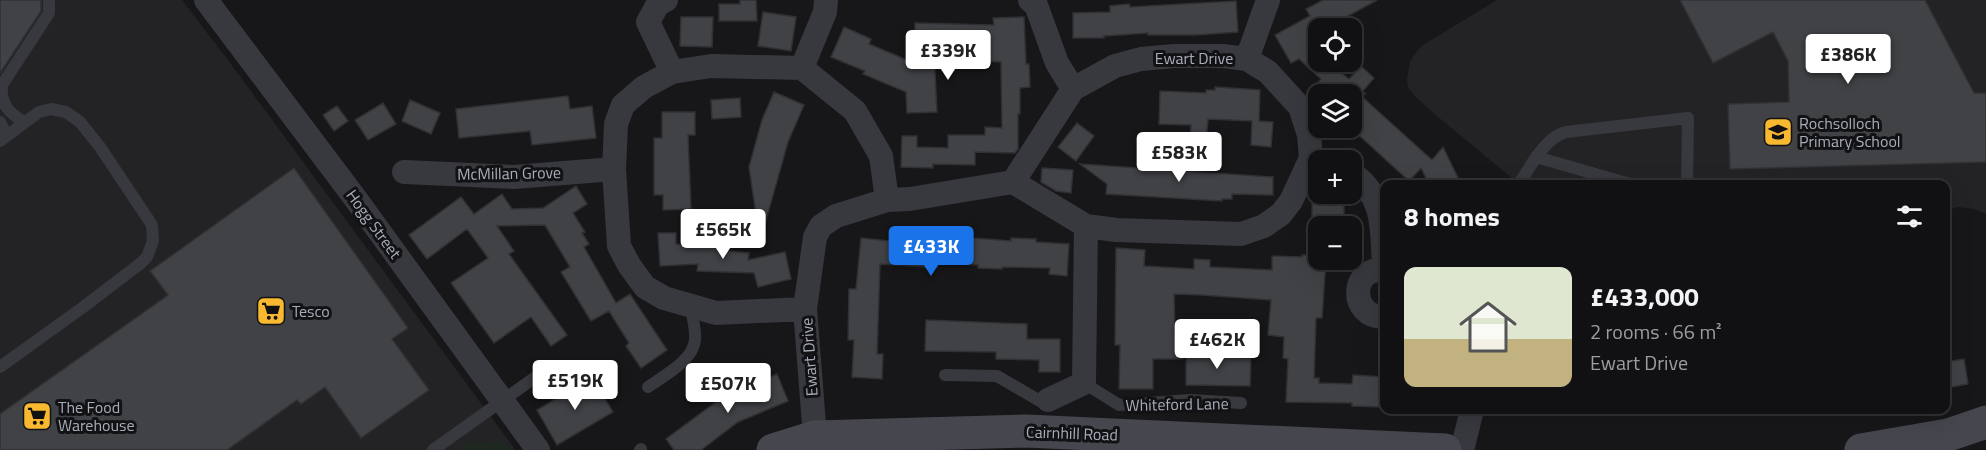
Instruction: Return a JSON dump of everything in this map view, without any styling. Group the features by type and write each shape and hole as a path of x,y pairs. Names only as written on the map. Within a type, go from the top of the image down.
{"main road":[{"path":"1861,450 1950,443 1986,422"},
{"name":"Cairnhill Road","path":"773,450 815,437 1445,450"}],"street":[{"name":"Hogg Street","path":"206,0 355,198 538,450"},
{"path":"666,0 658,4 648,22 672,72"},
{"path":"802,68 825,12 826,0"},
{"path":"1247,60 1268,0"},
{"path":"1035,2 1058,63 1073,89"},
{"name":"Ewart Drive","path":"1013,182 1073,89 1114,66 1141,59 1222,56 1247,60 1268,72 1300,107 1313,150"},
{"path":"806,309 716,313 664,298 645,287 619,246 614,169 616,124 623,105 644,87 672,72 711,66 802,68 855,111 881,156 887,200"},
{"name":"McMillan Grove","path":"404,172 514,177 614,169"},
{"name":"Ewart Drive","path":"815,437 806,309 814,237 821,226 836,216 887,200 910,199 1013,182 1086,226 1116,230 1241,234 1264,226 1281,214 1308,171"},
{"path":"1362,184 1376,201 1380,212"},
{"path":"1048,400 1084,383 1086,226"},
{"path":"1380,270 1372,271 1365,276 1358,290 1358,298 1366,311 1380,316"},
{"path":"1462,450 1471,414"}],"lane":[{"path":"24,122 5,107 1,93 2,85 50,13 49,0"},
{"path":"0,122 3,138 39,112 51,109 66,112 80,122 100,147 152,225 153,241 147,257 141,263 0,367"},
{"path":"1522,180 1536,158 1556,135 1688,118 1687,180"},
{"path":"1536,158 1616,180"},
{"path":"648,387 692,351 695,339 691,306"},
{"path":"433,450 544,370"},
{"path":"945,375 997,376 1040,401 1048,400"},
{"name":"Whiteford Lane","path":"1084,383 1119,405 1190,400 1241,403"}],"shaded area":[{"path":"0,0 182,0 514,448 508,450 0,450"},
{"path":"1497,0 1986,0 1986,214 1974,209 1957,207 1950,210 1950,180 1514,180 1438,117 1408,88 1410,62 1423,45"},
{"path":"500,441 515,450 458,450 466,444"}],"building":[{"path":"0,0 41,0 41,11 0,73"},
{"path":"740,0 756,0 757,21 719,21 719,4 740,4"},
{"path":"1323,0 1377,0 1348,16 1349,18 1308,18 1308,67 1299,59 1291,63 1275,35 1310,16 1306,9"},
{"path":"1680,0 1925,0 1974,93 1986,93 1986,162 1730,169 1728,104 1789,102 1788,61 1773,32 1713,63"},
{"path":"1236,1 1238,32 1195,35 1148,35 1148,33 1104,36 1104,38 1073,38 1073,13 1110,12 1110,6 1129,4 1130,7"},
{"path":"763,12 796,17 791,51 758,46"},
{"path":"681,17 713,17 712,47 680,46"},
{"path":"1024,17 1026,64 1029,64 1030,87 1020,88 1018,149 1015,153 975,152 975,165 933,164 933,168 901,167 902,136 917,136 917,147 948,148 948,135 985,135 985,127 1002,128 1001,62 977,61 978,52 934,52 937,112 907,113 906,92 863,74 865,71 831,57 844,27 871,39 869,44 914,63 915,23 994,25 993,18"},
{"path":"1362,67 1374,78 1362,92 1362,84 1316,84 1321,79 1313,72 1340,72 1349,79 1355,72 1362,72"},
{"path":"1215,87 1260,90 1259,121 1273,122 1271,147 1251,145 1252,121 1208,119 1206,142 1190,140 1191,125 1159,124 1160,91 1206,93 1206,90 1215,90"},
{"path":"774,92 804,105 788,142 760,241 749,167 762,120"},
{"path":"568,96 570,109 592,106 596,138 532,145 530,131 459,138 456,109"},
{"path":"1362,97 1432,160 1443,147 1459,180 1427,180 1421,168 1408,180 1362,138"},
{"path":"740,98 741,117 712,119 711,100"},
{"path":"410,100 440,113 431,134 402,121"},
{"path":"383,103 396,124 368,140 355,120"},
{"path":"337,106 348,121 334,131 323,115"},
{"path":"662,112 695,112 695,135 688,135 691,209 663,210 663,195 654,195 654,138 662,138"},
{"path":"1077,123 1094,136 1076,161 1058,147"},
{"path":"1080,164 1273,177 1273,195 1232,194 1232,199 1222,199 1222,201 1106,194 1107,184"},
{"name":"Tesco","path":"294,168 408,328 392,339 429,390 361,438 325,387 301,404 297,400 227,450 0,450 0,414 168,295 150,271"},
{"path":"1042,168 1073,170 1071,193 1056,191 1041,182"},
{"path":"576,186 587,204 573,213 585,232 582,233 589,244 584,247 616,303 630,294 667,350 641,368 626,346 629,343 609,311 591,321 561,272 570,267 545,225 497,226 514,251 509,254 567,335 551,346 531,317 494,343 451,283 488,258 467,229 427,259 409,235 461,197 474,214 502,194 512,209 543,208"},
{"path":"1312,204 1344,204 1344,216 1312,216"},
{"path":"658,233 676,233 676,244 729,246 729,251 749,253 748,260 785,252 791,279 758,287 754,273 697,271 698,264 660,266"},
{"path":"910,233 1011,241 1011,238 1036,239 1036,242 1069,244 1067,276 1049,274 1050,268 978,268 978,265 938,263 937,268 880,264 877,354 883,354 882,379 852,377 854,340 848,340 849,289 856,289 861,238 909,243"},
{"path":"1116,248 1145,250 1144,266 1194,269 1194,259 1210,260 1210,267 1272,270 1272,256 1302,257 1302,255 1308,255 1308,270 1325,270 1322,318 1316,318 1314,378 1319,378 1319,383 1352,384 1353,375 1380,377 1380,407 1352,406 1352,403 1286,402 1288,359 1283,358 1284,337 1268,335 1271,300 1174,294 1175,335 1185,336 1183,359 1153,359 1153,389 1119,389 1120,345 1115,345"},
{"path":"926,320 1027,324 1027,339 1060,339 1060,372 1039,372 1039,360 996,359 996,352 925,351"},
{"path":"1186,352 1207,352 1207,356 1251,358 1250,386 1186,385"},
{"path":"1964,359 1968,384 1950,387 1950,361"},
{"path":"777,374 788,401 738,422 701,450 674,450 666,439 723,397"},
{"path":"592,377 613,412 557,445 537,410"}],"place":[{"name":"Rochsolloch Primary School","path":"1778,132"},
{"name":"Tesco","path":"271,311"},
{"name":"The Food Warehouse","path":"37,416"}]}
